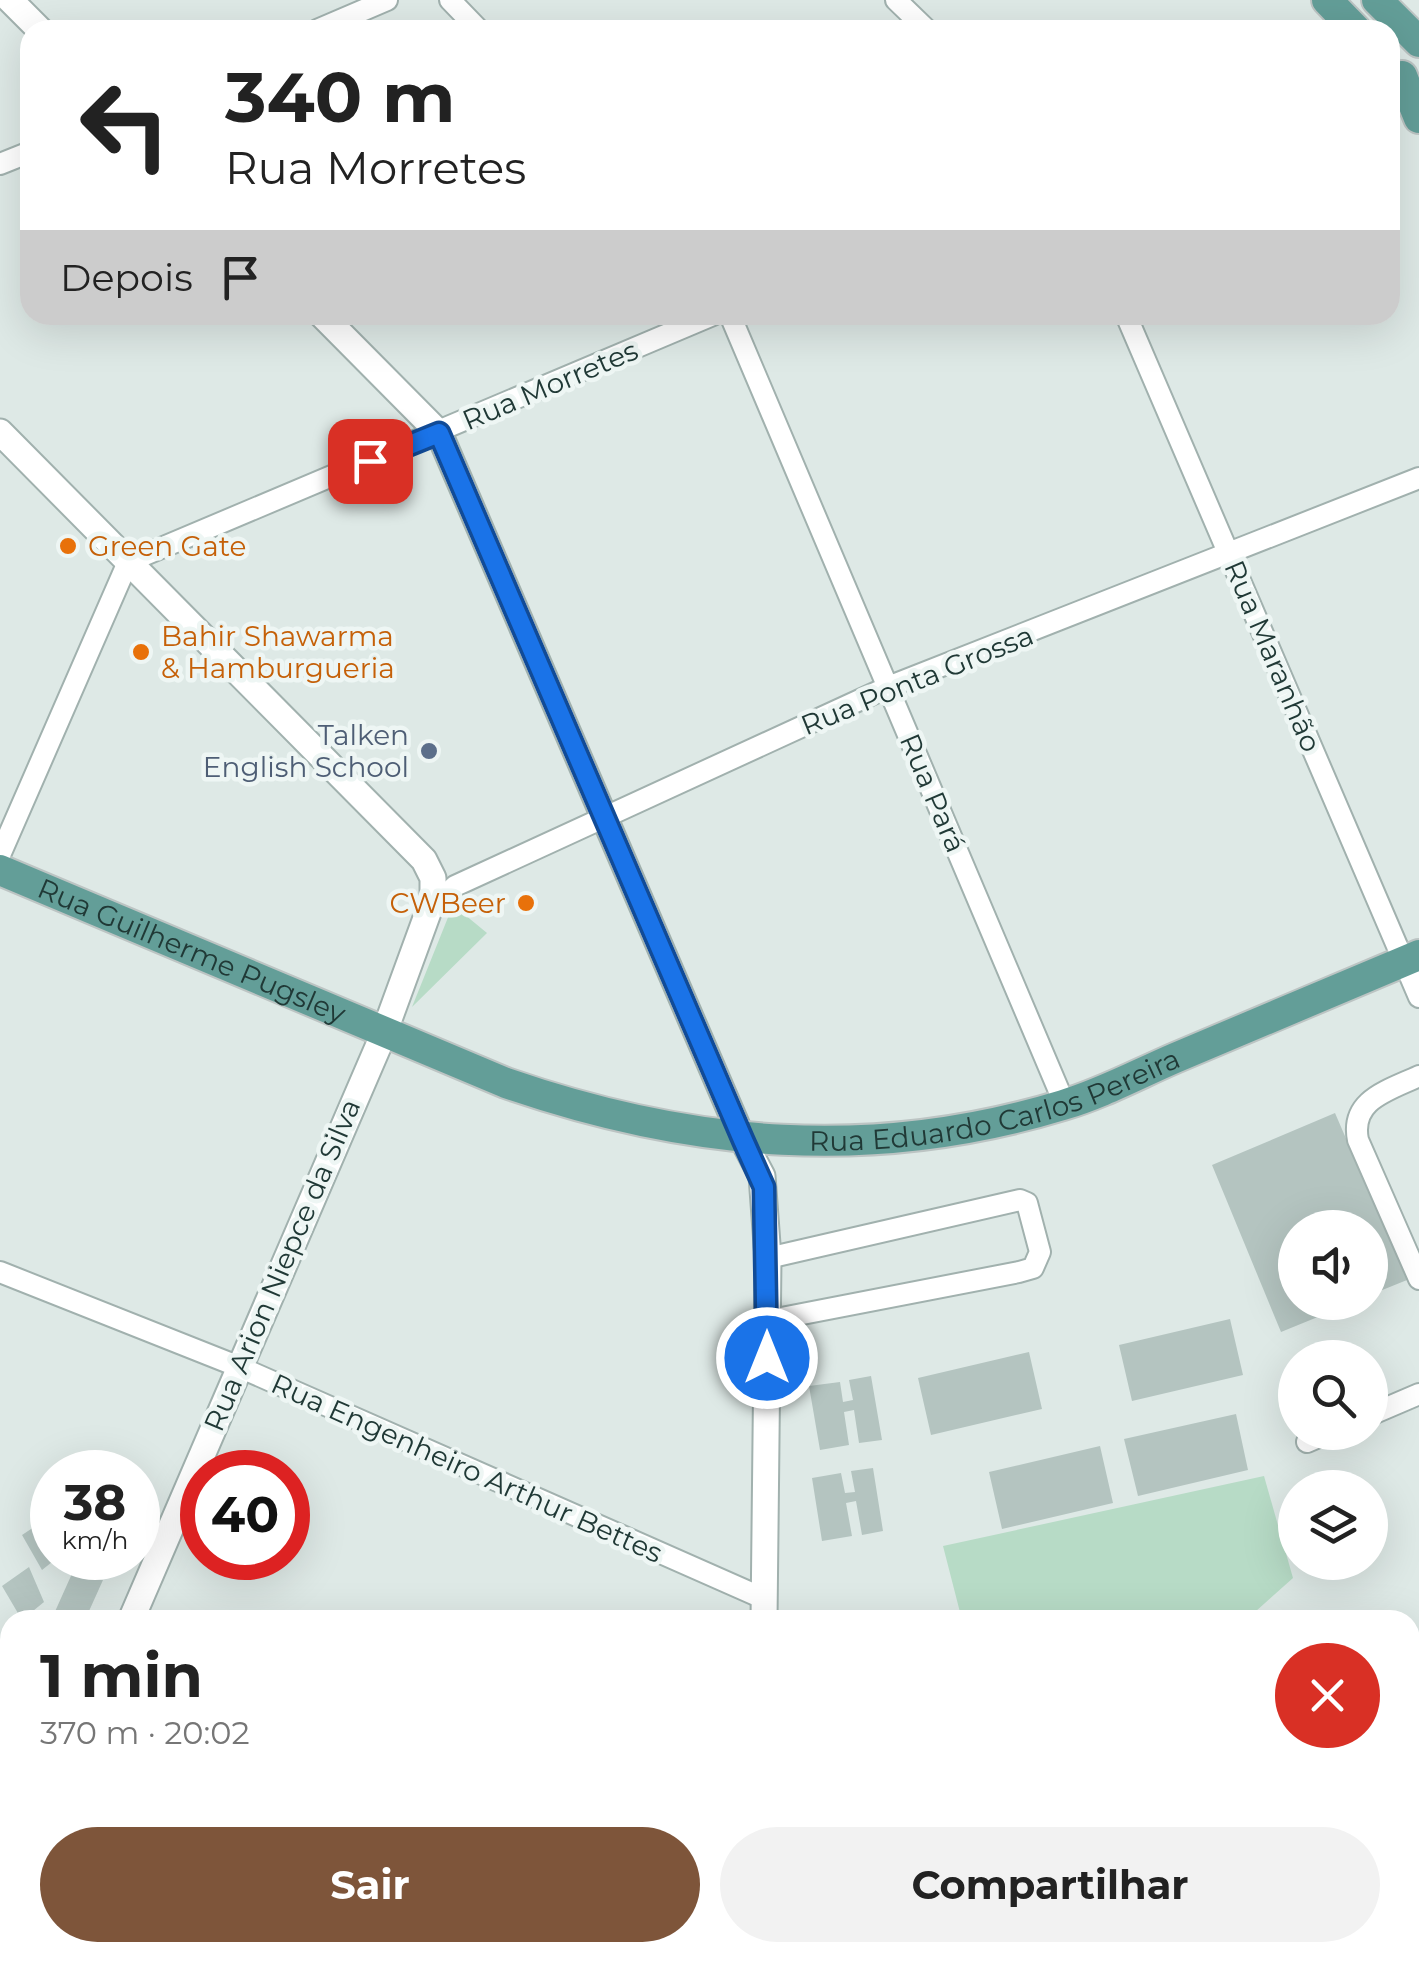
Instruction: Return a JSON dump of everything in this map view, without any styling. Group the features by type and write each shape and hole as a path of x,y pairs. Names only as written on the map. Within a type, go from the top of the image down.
{"main road":[{"path":"1326,0 1346,20"},
{"path":"1377,0 1406,20"},
{"path":"1404,77 1419,118"},
{"name":"Rua Guilherme Pugsley","path":"0,870 384,1033"},
{"name":"Rua Eduardo Carlos Pereira","path":"384,1033 565,1104 743,1140 810,1144 944,1133 1065,1105 1411,958"}],"street":[{"path":"10,0 30,20"},
{"path":"340,20 387,0"},
{"path":"450,0 469,20"},
{"path":"896,0 917,20"},
{"path":"332,325 439,433 743,1140 762,1176 768,1258 764,1610"},
{"name":"Rua Morretes","path":"128,562 690,325"},
{"name":"Rua Pará","path":"734,325 1065,1105"},
{"name":"Rua Maranhão","path":"1130,325 1411,958 1419,996"},
{"path":"0,432 424,860 433,878 430,909"},
{"name":"Rua Ponta Grossa","path":"430,909 447,890 888,688 1230,556 1419,478"},
{"path":"0,856 128,562"},
{"name":"Rua Arion Niepce da Silva","path":"135,1610 384,1033 430,909"},
{"path":"1419,1076 1361,1106 1354,1121 1358,1140 1419,1279"},
{"path":"766,1321 1019,1272 1033,1268 1040,1252 1027,1203 1020,1200 768,1258"},
{"name":"Rua Engenheiro Arthur Bettes","path":"0,1272 238,1366 764,1610"},
{"path":"1388,1407 1419,1394"}],"green space":[{"path":"453,905 487,933 412,1007"},
{"path":"1264,1476 1278,1525 1278,1580 1291,1580 1257,1610 959,1610 943,1546"}],"building":[{"path":"1335,1113 1377,1210 1278,1210 1278,1320 1310,1320 1281,1332 1212,1165"},
{"path":"1388,1236 1407,1280 1388,1288"},
{"path":"1230,1319 1243,1375 1132,1401 1119,1345"},
{"path":"1029,1352 1042,1409 931,1435 918,1378"},
{"path":"871,1376 882,1440 859,1443 854,1410 844,1412 849,1445 820,1450 809,1386 840,1382 843,1402 853,1400 849,1380"},
{"path":"1236,1414 1248,1470 1138,1496 1124,1439"},
{"path":"1100,1446 1113,1503 1002,1529 989,1472"},
{"path":"873,1468 883,1531 862,1535 856,1501 846,1503 852,1536 822,1541 812,1478 841,1473 845,1493 855,1492 851,1471"},
{"path":"30,1530 30,1549 22,1535"},
{"path":"29,1567 30,1580 35,1580 44,1602 34,1610 16,1610 2,1586"},
{"path":"69,1580 103,1580 90,1610 56,1610"}],"place":[{"name":"Green Gate","path":"68,546"},
{"name":"Bahir Shawarma & Hamburgueria","path":"141,652"},
{"name":"Talken English School","path":"429,751"},
{"name":"CWBeer","path":"526,903"}],"route":[{"path":"370,461 439,433 743,1140 762,1176 768,1258 767,1358"}]}
